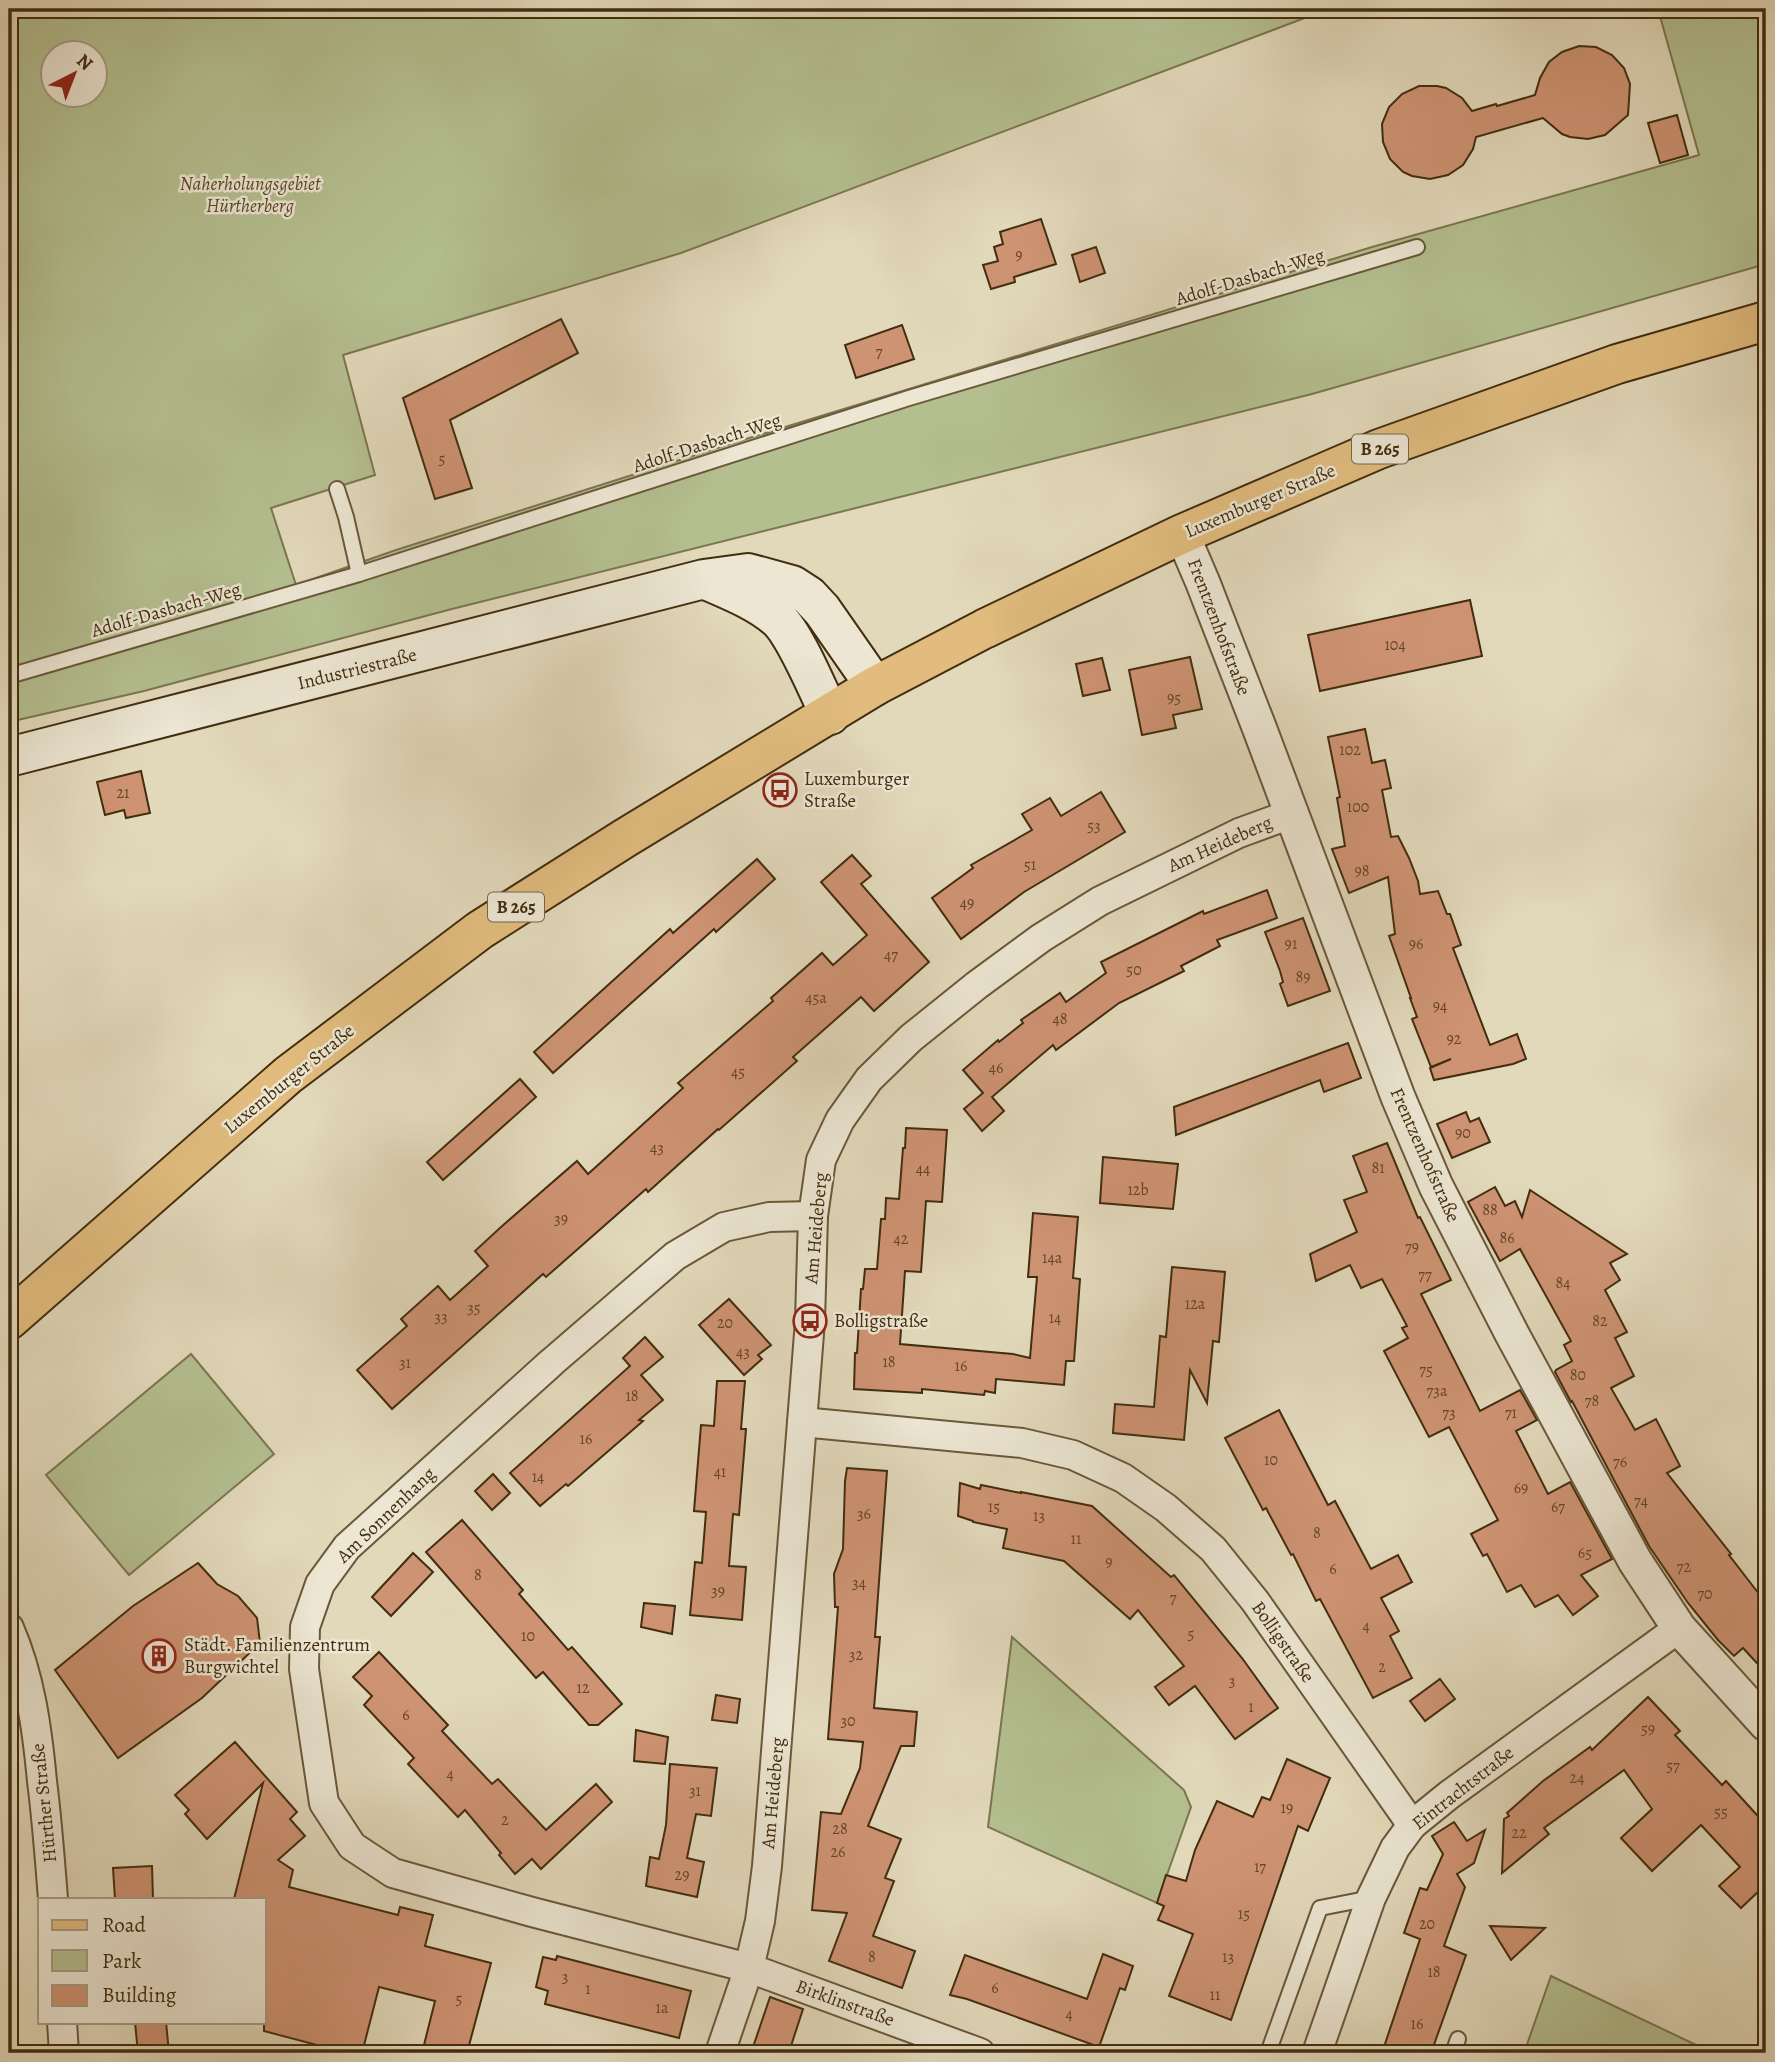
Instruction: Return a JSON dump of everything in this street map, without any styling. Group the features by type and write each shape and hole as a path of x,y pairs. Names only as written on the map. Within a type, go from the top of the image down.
{"main road":[{"name":"Luxemburger Straße","path":"9,1320 288,1075 480,930 875,686 984,629 1182,534 1379,449 1617,363 1766,321"},
{"name":"Industriestraße","path":"9,757 704,579 748,573 792,585 809,596 822,610 875,686"},
{"path":"704,579 756,603 779,621 796,646 830,715"}],"street":[{"name":"Frentzenhofstraße","path":"1182,534 1398,1097 1436,1186 1512,1334 1635,1560 1679,1628 1766,1724"},
{"name":"Am Heideberg","path":"720,2053 749,1968 760,1922 767,1866 810,1321 813,1216 821,1160 840,1120 869,1079 911,1038 988,977 1041,938 1100,901 1239,833 1291,814"},
{"name":"Am Sonnenhang","path":"749,1968 393,1873 352,1846 324,1803 304,1669 305,1627 320,1584 347,1547 552,1362 675,1256 724,1227 769,1217 813,1216"},
{"name":"Bolligstraße","path":"802,1422 1022,1443 1073,1455 1123,1478 1166,1508 1213,1549 1255,1601 1412,1825"},
{"name":"Hürther Straße","path":"9,1628 20,1654 36,1724 53,1898"},
{"name":"Eintrachtstraße","path":"1317,2053 1371,1898 1395,1848 1412,1825 1449,1795 1679,1628"},
{"name":"Birklinstraße","path":"749,1968 981,2053"},
{"path":"62,2024 64,2053"}],"lane":[{"name":"Adolf-Dasbach-Weg","path":"9,676 359,574 909,398 1417,247"},
{"path":"337,489 359,574"},
{"path":"1268,2053 1320,1908 1371,1898"},
{"path":"1452,2053 1458,2039"}],"green space":[{"name":"Naherholungsgebiet Hürtherberg","path":"9,9 1335,9 1310,16 681,253 343,355 375,475 271,508 296,585 396,550 733,443 1372,247 1699,155 1658,9 1766,9 1766,264 1312,394 448,610 144,691 9,722"},
{"path":"191,1354 274,1454 129,1575 46,1475"},
{"path":"1012,1637 1184,1790 1191,1807 1157,1903 988,1827"},
{"path":"1551,1976 1713,2053 1524,2053"}],"building":[{"path":"1579,46 1596,47 1612,55 1624,68 1630,84 1628,115 1605,135 1588,139 1570,137 1562,134 1543,118 1476,137 1473,149 1463,165 1448,175 1430,179 1403,172 1390,159 1383,142 1382,124 1389,107 1402,94 1419,86 1437,86 1462,98 1472,111 1496,104 1497,106 1535,95 1549,62 1562,52"},
{"path":"1677,115 1688,155 1660,163 1648,123"},
{"path":"1041,219 1056,264 1014,277 1015,282 991,289 983,265 998,261 994,247 1003,244 1000,232"},
{"path":"1096,247 1105,273 1080,282 1072,255"},
{"path":"561,319 578,353 450,420 472,488 435,499 403,398"},
{"path":"902,325 914,359 856,378 845,345"},
{"path":"1470,600 1482,656 1320,691 1308,635"},
{"path":"1190,657 1202,709 1173,715 1176,728 1142,735 1129,670"},
{"path":"1102,658 1110,690 1083,696 1076,664"},
{"path":"1365,729 1372,763 1385,760 1391,788 1382,790 1391,837 1398,836 1418,881 1420,894 1438,891 1447,914 1450,914 1461,945 1453,948 1490,1045 1517,1034 1526,1059 1434,1080 1430,1068 1451,1059 1431,1067 1412,1019 1417,1017 1389,936 1395,934 1388,877 1349,893 1332,849 1345,846 1337,798 1340,797 1328,737"},
{"path":"141,771 150,813 126,818 124,810 105,815 97,782"},
{"path":"1101,792 1125,832 1024,892 961,939 932,898 973,868 971,865 1032,830 1022,814 1050,798 1061,816"},
{"path":"852,855 871,876 861,884 929,962 874,1011 861,997 793,1057 797,1061 719,1130 648,1192 646,1189 546,1277 543,1274 392,1409 357,1370 407,1326 401,1319 438,1286 450,1300 488,1266 475,1251 501,1227 577,1161 588,1174 683,1088 678,1083 773,1001 771,998 822,953 833,965 867,935 821,882"},
{"path":"757,859 775,879 716,932 714,929 553,1073 534,1052 670,929 673,933"},
{"path":"1267,890 1277,918 1217,940 1220,946 1181,966 1184,971 1119,1003 1056,1050 1053,1045 992,1097 1004,1111 982,1131 964,1109 983,1093 963,1070 1023,1023 1021,1020 1060,993 1066,1002 1106,973 1101,962 1203,911 1204,914"},
{"path":"1303,918 1330,991 1288,1006 1280,984 1283,982 1280,971 1265,932"},
{"path":"1348,1043 1361,1078 1324,1092 1320,1080 1176,1135 1174,1107"},
{"path":"520,1079 536,1097 443,1180 427,1162"},
{"path":"1466,1112 1470,1122 1479,1118 1490,1142 1452,1158 1437,1124"},
{"path":"906,1128 947,1130 942,1202 926,1201 921,1272 905,1271 900,1344 1013,1354 1030,1358 1037,1277 1028,1277 1033,1213 1078,1217 1073,1278 1080,1279 1074,1361 1066,1361 1064,1385 996,1379 995,1393 985,1391 984,1395 922,1389 922,1393 854,1389 861,1289 865,1269 877,1269 881,1219 885,1219 886,1198 899,1199"},
{"path":"1387,1143 1418,1218 1420,1217 1451,1280 1421,1294 1480,1411 1520,1390 1537,1420 1516,1431 1548,1494 1570,1482 1612,1559 1581,1575 1598,1596 1573,1615 1558,1595 1535,1607 1521,1585 1507,1592 1487,1554 1483,1556 1471,1534 1498,1520 1449,1427 1429,1437 1384,1351 1408,1338 1402,1328 1407,1326 1382,1279 1361,1288 1350,1265 1316,1281 1310,1254 1357,1232 1344,1200 1367,1192 1353,1156"},
{"path":"1103,1157 1178,1164 1173,1209 1100,1203"},
{"path":"1495,1187 1505,1206 1515,1201 1522,1217 1530,1190 1627,1254 1610,1263 1620,1280 1605,1290 1627,1332 1615,1338 1634,1376 1611,1388 1635,1430 1656,1419 1680,1466 1667,1473 1766,1603 1766,1673 1743,1648 1734,1656 1718,1640 1688,1603 1649,1546 1555,1372 1572,1361 1564,1345 1571,1341 1520,1249 1500,1261 1468,1202"},
{"path":"1172,1267 1225,1272 1219,1342 1213,1341 1207,1403 1190,1370 1184,1440 1113,1433 1115,1404 1154,1407 1160,1336 1166,1337"},
{"path":"729,1299 771,1345 758,1355 762,1359 744,1375 699,1325"},
{"path":"645,1337 663,1357 641,1375 663,1400 639,1420 643,1421 568,1486 566,1484 540,1506 510,1473 630,1366 623,1358"},
{"path":"717,1381 745,1381 741,1429 746,1429 739,1515 733,1514 729,1566 746,1567 742,1620 690,1615 695,1562 702,1563 706,1512 694,1511 701,1425 714,1426"},
{"path":"1279,1410 1328,1505 1335,1501 1371,1569 1398,1555 1412,1582 1381,1598 1399,1631 1390,1636 1412,1678 1373,1698 1320,1599 1316,1601 1293,1554 1291,1555 1266,1508 1263,1510 1225,1438"},
{"path":"847,1468 887,1471 875,1637 880,1637 874,1708 917,1712 914,1746 901,1746 868,1826 901,1839 885,1878 894,1881 873,1936 915,1951 902,1988 829,1961 847,1913 812,1910 821,1812 841,1814 860,1768 863,1742 828,1739 838,1607 835,1607 834,1574 843,1549"},
{"path":"493,1474 510,1493 492,1510 475,1491"},
{"path":"960,1483 980,1489 981,1485 1092,1506 1171,1577 1174,1575 1242,1658 1278,1708 1235,1739 1195,1686 1169,1705 1155,1687 1184,1666 1138,1610 1130,1619 1064,1561 1003,1548 1007,1529 958,1516"},
{"path":"462,1520 523,1590 519,1594 568,1650 572,1647 622,1704 598,1725 589,1725 543,1672 536,1678 426,1552"},
{"path":"413,1553 433,1572 391,1616 372,1597"},
{"name":"Städt. Familienzentrum Burgwichtel","path":"198,1563 217,1584 238,1596 257,1618 260,1643 202,1698 118,1758 55,1670 133,1606"},
{"path":"644,1603 675,1606 672,1634 641,1627"},
{"path":"379,1652 448,1725 442,1731 492,1784 498,1779 546,1830 596,1784 612,1802 541,1869 532,1859 515,1874 465,1810 458,1817 408,1764 414,1758 364,1705 372,1696 353,1677"},
{"path":"1440,1679 1455,1699 1425,1721 1410,1701"},
{"path":"716,1695 740,1699 737,1723 712,1720"},
{"path":"1648,1697 1680,1731 1675,1735 1722,1785 1726,1781 1766,1825 1766,1895 1761,1889 1741,1908 1719,1886 1740,1867 1701,1825 1652,1871 1621,1838 1652,1809 1624,1770 1544,1828 1549,1834 1502,1873 1504,1819 1509,1816 1507,1813 1543,1781 1590,1747 1592,1750"},
{"path":"636,1730 668,1737 665,1764 634,1761"},
{"path":"235,1742 297,1812 290,1819 305,1836 278,1860 293,1870 289,1887 398,1915 400,1907 433,1915 425,1946 491,1963 467,2053 422,2053 435,2001 379,1987 362,2053 347,2053 264,2031 266,1898 234,1898 263,1783 207,1839 185,1814 189,1810 175,1795"},
{"path":"1287,1759 1330,1778 1308,1831 1298,1826 1231,2020 1169,1996 1193,1934 1158,1920 1164,1906 1157,1903 1166,1875 1186,1881 1195,1850 1217,1801 1253,1817 1262,1797 1270,1800"},
{"path":"670,1764 717,1768 711,1816 696,1814 687,1858 704,1862 697,1897 646,1886 650,1857 659,1859 666,1825"},
{"path":"1454,1822 1467,1841 1485,1830 1474,1863 1457,1874 1465,1887 1444,1946 1466,1955 1431,2053 1382,2053 1420,1939 1404,1933 1420,1888 1427,1890 1443,1854 1432,1836"},
{"path":"152,1866 153,1898 115,1898 113,1868"},
{"path":"1490,1926 1545,1928 1511,1960"},
{"path":"1103,1954 1133,1966 1125,1990 1120,1988 1099,2047 950,1995 965,1955 1087,1999"},
{"path":"557,1956 691,1991 679,2038 545,2004 548,1991 536,1987 543,1957 556,1960"},
{"path":"770,1997 803,2009 791,2046 788,2053 751,2053"},
{"path":"135,2024 166,2024 169,2053 138,2053"}],"place":[{"name":"Luxemburger Straße","path":"780,790"},
{"name":"Bolligstraße","path":"810,1321"},
{"name":"Städt. Familienzentrum Burgwichtel","path":"159,1656"}]}
